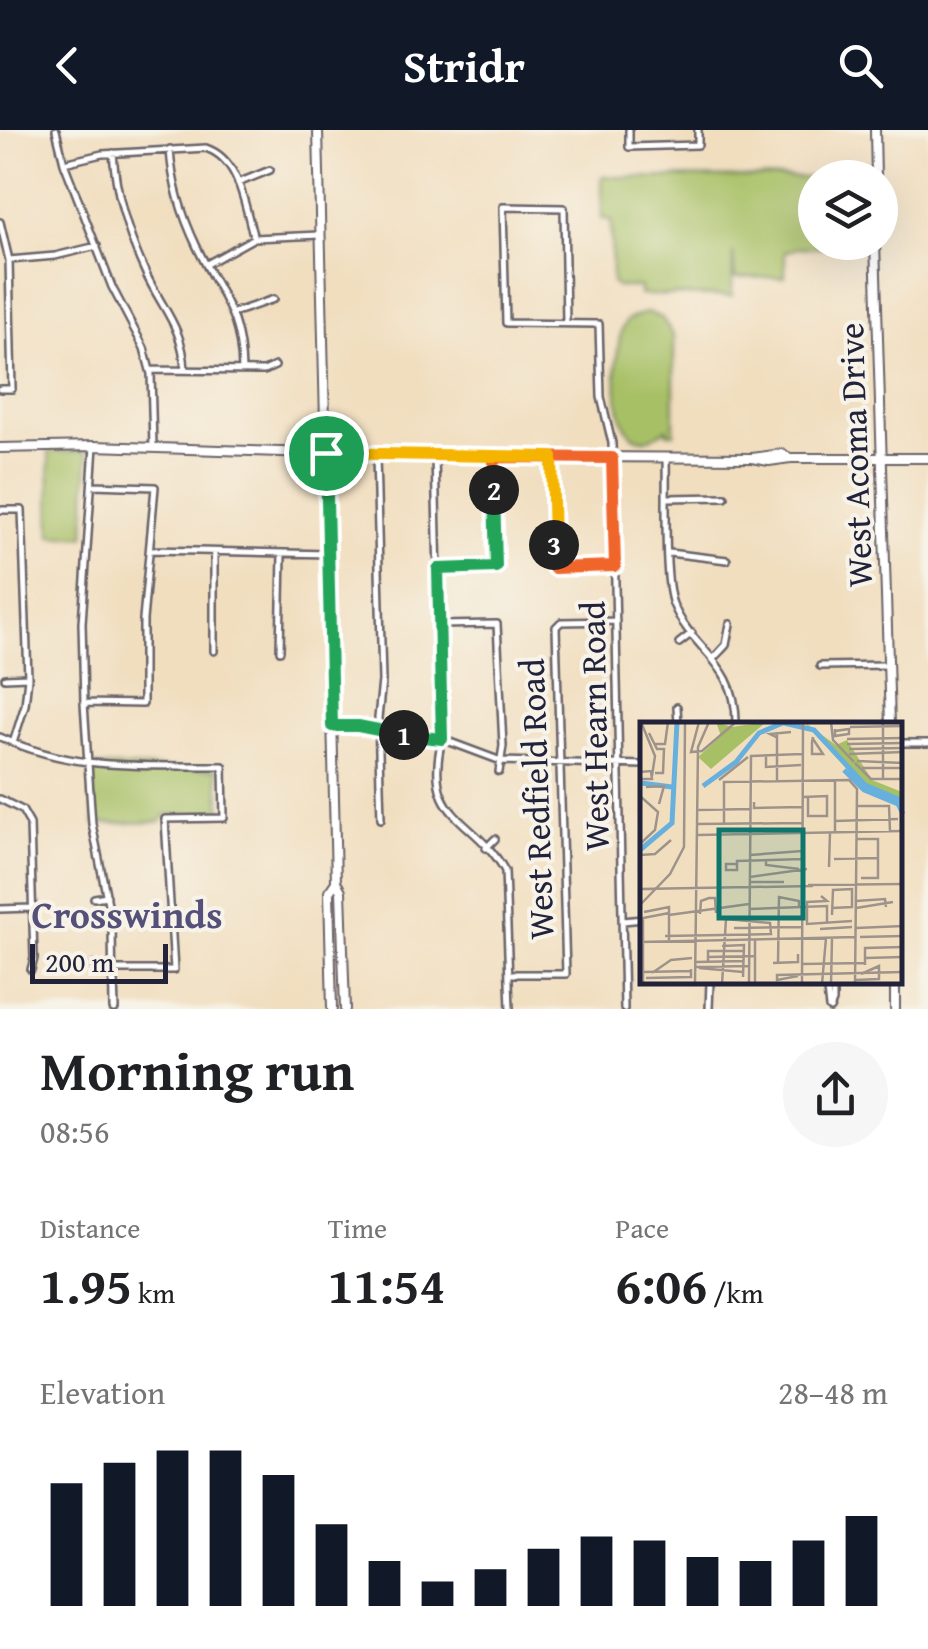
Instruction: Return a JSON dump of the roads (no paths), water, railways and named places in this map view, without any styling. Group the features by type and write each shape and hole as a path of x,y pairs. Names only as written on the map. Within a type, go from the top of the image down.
{"street":[{"path":"56,130 64,163 112,286 142,341 150,370 152,447"},
{"path":"318,130 336,882 340,891 345,1009"},
{"path":"629,130 629,147 698,145 698,130"},
{"path":"875,130 876,160"},
{"path":"64,163 113,153 206,148 226,157 254,238"},
{"path":"170,150 175,192 207,264 234,312 242,371"},
{"path":"113,153 116,185 128,225 146,275 181,334 185,370"},
{"path":"238,183 270,170"},
{"path":"503,208 564,208 566,324 506,323 503,208"},
{"path":"0,222 9,260 12,389 0,390"},
{"path":"207,264 254,238 320,235"},
{"path":"9,260 56,256 97,246"},
{"name":"West Acoma Drive","path":"876,260 890,722"},
{"path":"234,312 274,299"},
{"name":"West Hearn Road","path":"566,324 599,324 601,397 611,435 624,1009"},
{"path":"150,370 264,371 274,366"},
{"path":"94,446 83,593 84,703 92,824 112,924 114,1009"},
{"path":"0,448 152,447 376,456 752,458 782,454 790,458 928,458"},
{"path":"376,456 381,819"},
{"path":"435,456 442,739 437,765 442,795 455,817 503,866 507,878 510,1009"},
{"path":"438,569 496,567 494,457"},
{"path":"552,457 554,568 615,566"},
{"path":"666,458 674,605 732,688 736,722"},
{"path":"84,703 143,704 143,620 155,486 93,485"},
{"path":"667,498 725,498"},
{"path":"0,510 22,510 28,677 26,704 13,743"},
{"path":"150,550 328,554"},
{"path":"214,553 214,651"},
{"path":"280,651 282,554"},
{"path":"669,554 727,560"},
{"name":"West Redfield Road","path":"509,974 566,974 558,623 616,621"},
{"path":"439,625 497,624 502,760 499,772"},
{"path":"714,658 726,645 730,624"},
{"path":"679,643 693,633"},
{"path":"820,666 889,665"},
{"path":"6,678 28,677"},
{"path":"677,707 678,722"},
{"path":"332,726 442,739 502,760 640,765"},
{"path":"0,737 53,758 87,764 223,766 224,818 165,820 174,970 113,971 93,966"},
{"path":"0,799 26,814 31,834 31,970"},
{"path":"486,848 495,839"},
{"path":"332,1009 329,892 336,882"},
{"path":"94,898 107,896"},
{"path":"0,908 32,908"},
{"path":"623,921 640,919"},
{"path":"709,1009 710,984"},
{"path":"894,1009 896,984"}],"district":[{"name":"Crosswinds","path":"127,914"}]}
